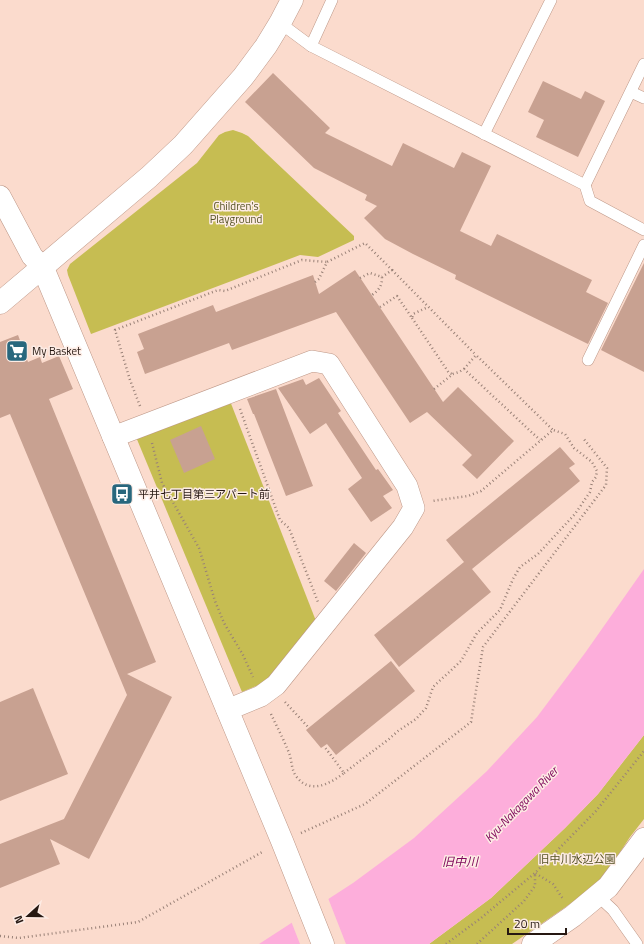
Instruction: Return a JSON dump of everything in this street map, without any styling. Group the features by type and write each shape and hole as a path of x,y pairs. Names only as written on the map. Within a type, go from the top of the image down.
{"street":[{"path":"0,303 149,177 183,145 243,77 266,46 292,0"},
{"path":"0,196 32,256 43,268 323,944"},
{"path":"113,437 312,362 329,364 407,486 414,508 403,527 276,685 265,703 227,710"},
{"path":"533,944 573,916 608,887 644,839"}],"lane":[{"path":"311,46 332,0"},
{"path":"484,134 551,0"},
{"path":"280,23 311,46 585,185"},
{"path":"644,64 585,185 590,201 644,230"},
{"path":"631,92 644,98"},
{"path":"588,360 644,245"},
{"path":"598,896 613,910 637,944"}],"path":[{"path":"365,243 392,270 553,430 565,434 574,448 592,462 597,471 596,477 592,482 590,492 575,514 538,554 520,567 513,579 500,610 477,633 460,661 433,687 426,708 416,719 398,731 344,774 328,784 317,787 306,785 296,776 290,755 243,655 224,623 199,548 162,483 154,451 115,330 218,290 225,291 302,260 327,262 365,243"},
{"path":"315,282 319,279 327,262"},
{"path":"382,277 392,270"},
{"path":"360,278 370,273 382,277"},
{"path":"372,295 379,290 382,284 382,277"},
{"path":"380,307 397,296 449,373 453,374"},
{"path":"412,318 414,314 428,307"},
{"path":"434,389 453,374 464,369 476,355"},
{"path":"464,369 540,440"},
{"path":"234,391 280,520 289,528 315,597 322,608 331,617"},
{"path":"430,502 468,496 480,491 553,430"},
{"path":"0,936 19,938 138,922 365,804 471,722 483,647 606,485 607,468 583,438"},
{"path":"265,703 285,701 309,728"},
{"path":"324,746 344,774"},
{"path":"446,944 481,918 535,873 596,811 644,751"},
{"path":"535,873 553,884 565,901"},
{"path":"477,944 524,902 535,886 535,873"}],"green space":[{"name":"Children's Playground","path":"233,130 248,136 354,236 354,240 318,257 300,255 91,334 68,275 67,270 70,264 197,163 219,135"},
{"path":"230,401 316,621 268,681 242,692 136,437"},
{"name":"旧中川水辺公園","path":"644,735 644,819 600,881 570,904 512,944 429,944 491,898 565,828 598,794"}],"water":[{"name":"旧中川","path":"644,569 644,735 598,794 565,828 491,898 429,944 259,944 353,883 414,838 487,771 537,717 585,653"}],"pier":[{"path":"328,898 346,944 300,944 291,921"}],"building":[{"path":"273,73 330,128 325,133 392,166 403,143 454,168 462,152 491,166 460,231 491,246 497,234 592,280 586,292 608,303 588,344 455,279 456,275 385,239 364,218 377,206 365,200 367,195 314,168 245,102"},
{"path":"543,81 581,99 585,91 605,101 578,157 536,137 544,120 528,112"},
{"path":"644,263 644,372 601,350"},
{"path":"355,270 443,402 458,387 514,441 477,479 462,465 472,455 427,412 410,423 336,312 232,350 229,343 145,374 137,352 144,349 138,334 213,305 216,312 313,275 319,294"},
{"path":"18,335 28,362 40,357 42,363 59,356 73,389 49,399 156,662 127,674 172,697 89,859 50,839 60,864 0,888 0,844 64,819 127,695 10,414 0,418 0,342"},
{"path":"319,378 341,411 338,413 376,470 378,469 393,490 383,496 392,508 371,522 348,489 362,478 326,423 310,434 278,388 303,379 306,385"},
{"path":"276,389 313,486 286,496 247,399"},
{"path":"201,426 215,459 184,473 170,440"},
{"path":"560,447 575,464 569,468 580,481 472,569 491,592 399,667 374,635 464,562 446,540"},
{"path":"354,543 366,553 336,591 324,581"},
{"path":"391,661 415,691 336,755 327,744 321,748 306,730"},
{"path":"33,688 68,774 0,801 0,702"}],"place":[{"name":"My Basket","path":"17,351"},
{"name":"平井七丁目第三アパート前","path":"122,494"}],"water label":[{"name":"Kyu-Nakagawa River","path":"521,804"}]}
